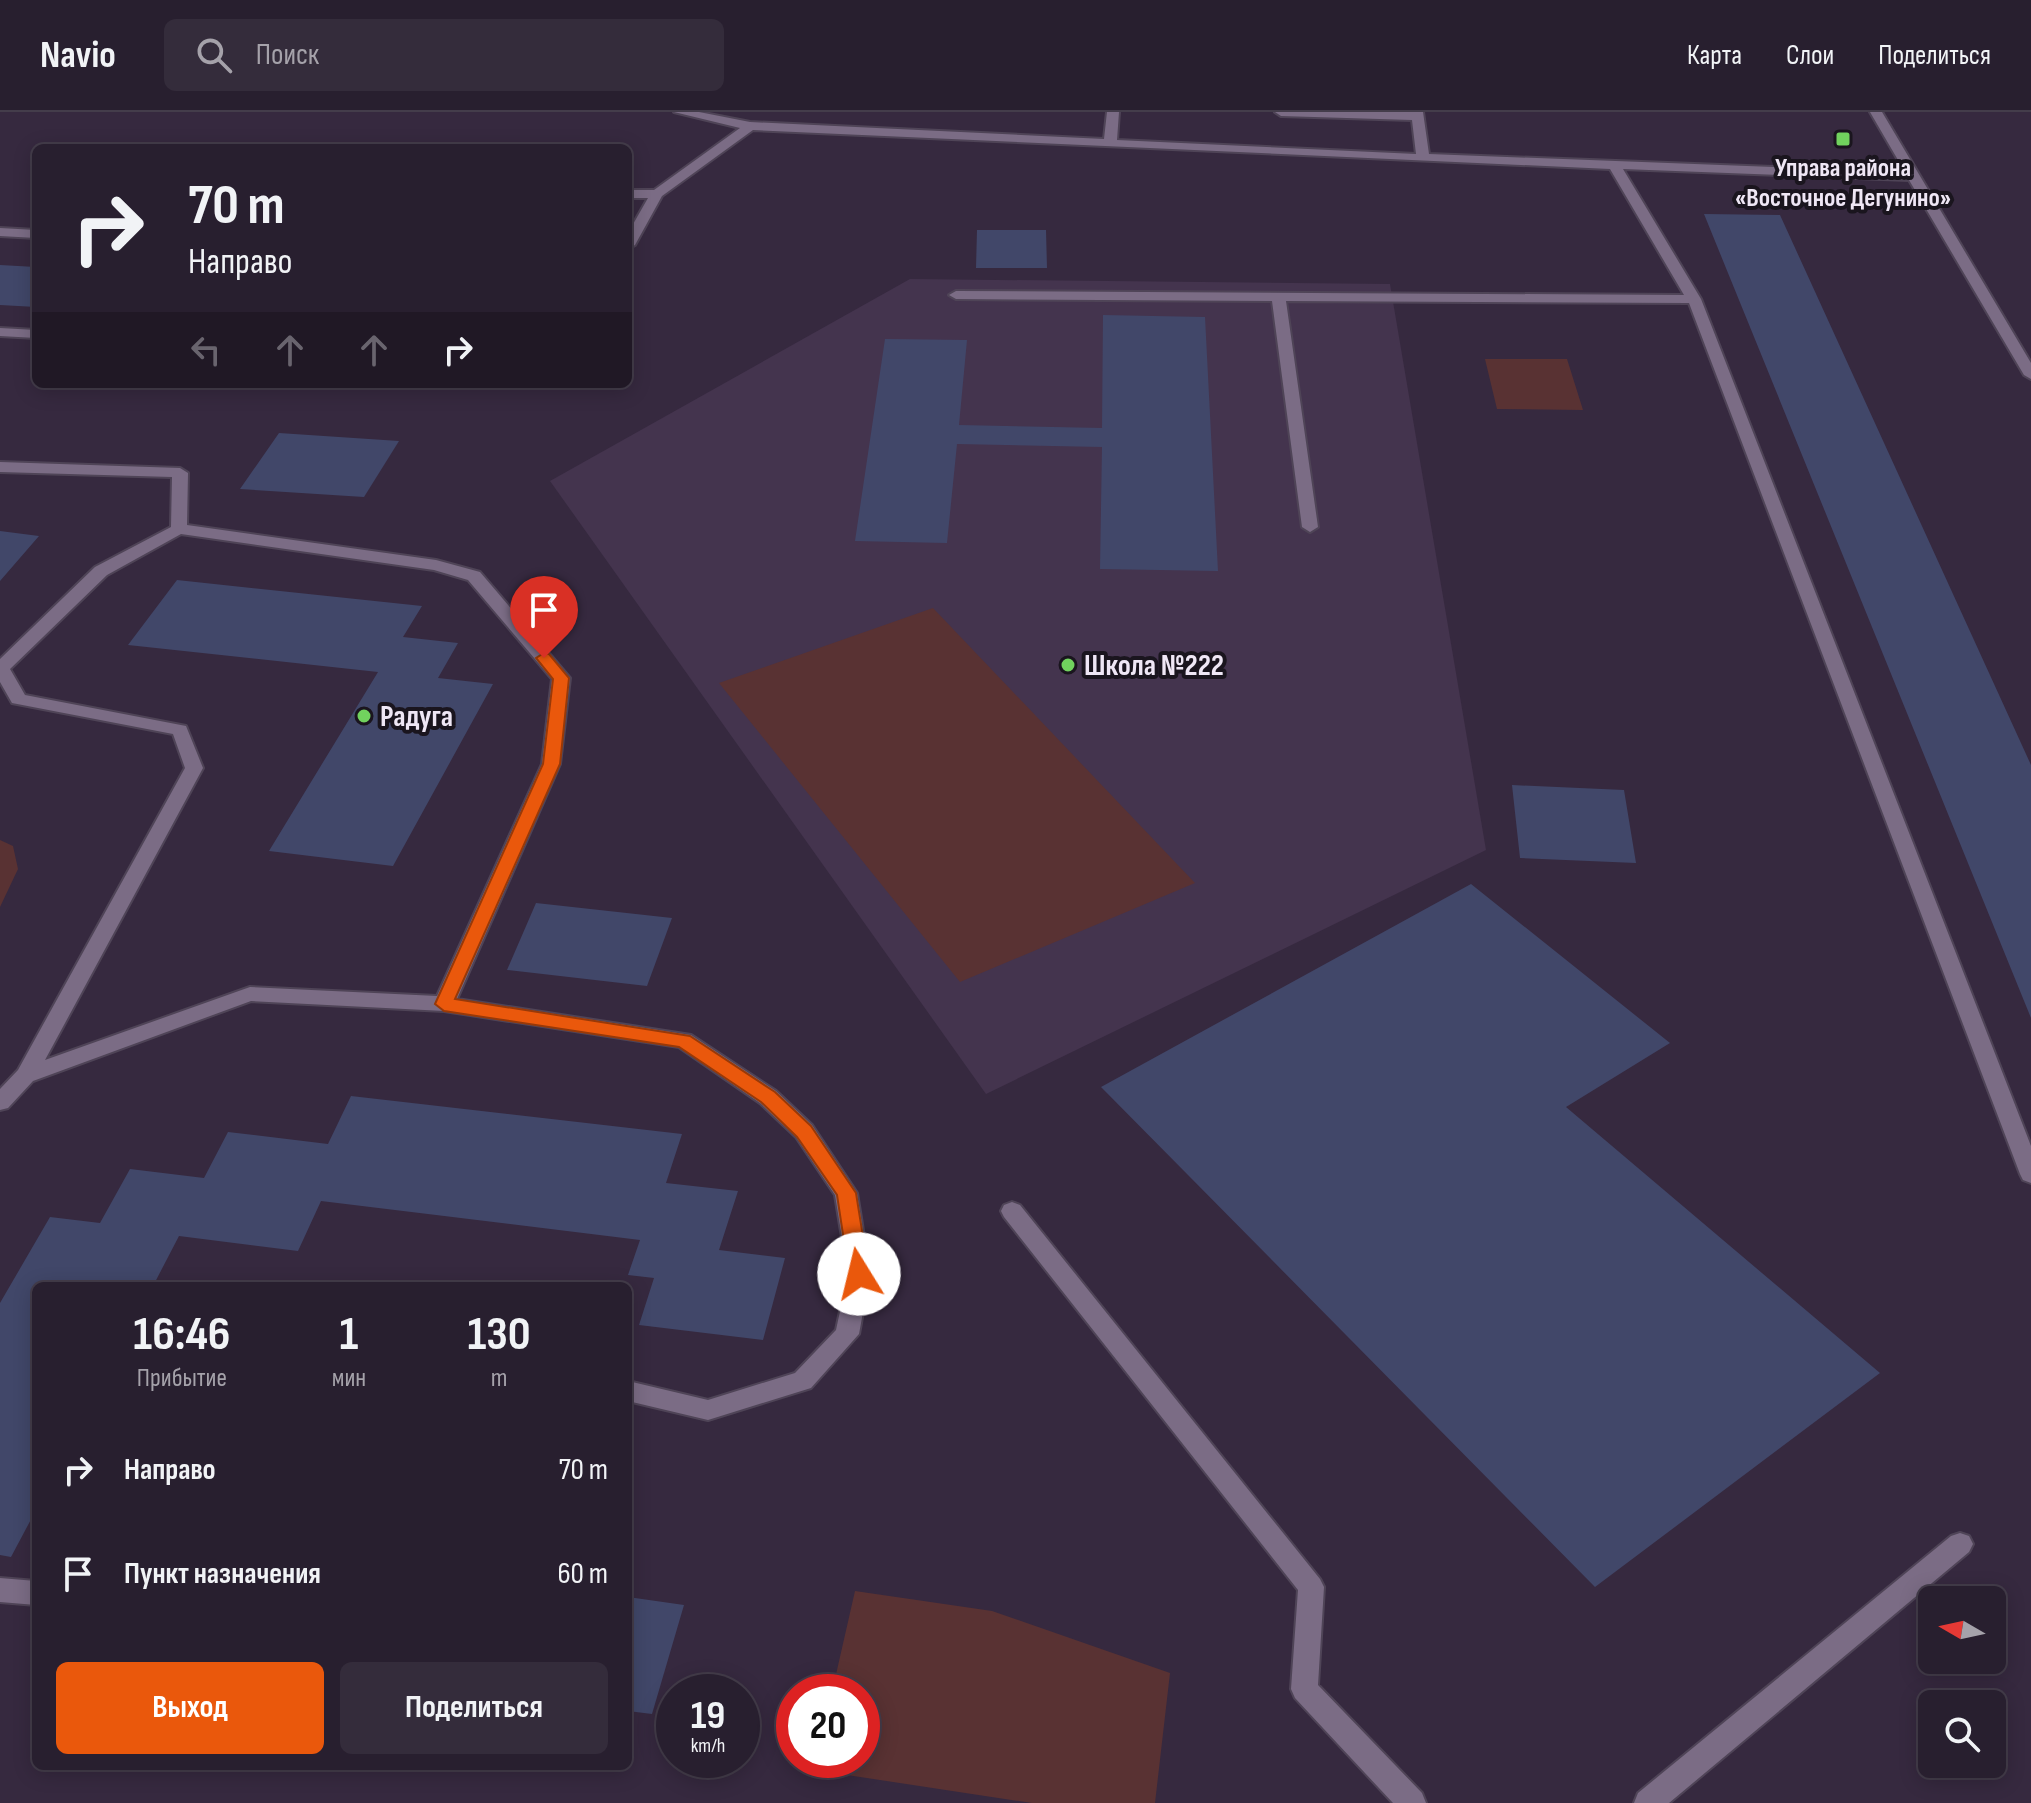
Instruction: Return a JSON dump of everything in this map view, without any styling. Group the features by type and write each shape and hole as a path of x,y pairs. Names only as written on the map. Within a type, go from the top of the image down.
{"street":[{"path":"680,112 750,126 1423,158 1912,176"},
{"path":"1110,143 1113,112"},
{"path":"1281,112 1418,114 1423,158"},
{"path":"1876,112 2031,375"},
{"path":"632,238 657,194 750,126"},
{"path":"1615,166 1694,299 2031,1174"},
{"path":"632,194 657,194"},
{"path":"0,232 32,234"},
{"path":"956,295 1694,299"},
{"path":"1278,295 1310,527"},
{"path":"0,332 32,334"},
{"path":"0,467 180,473 179,529"},
{"path":"0,1102 26,1075 194,768 180,730 18,699 1,669 101,571 179,529 436,565 474,576 561,678 551,764 444,1004"},
{"path":"26,1075 250,994 444,1004 684,1040 768,1097 804,1131 846,1193 859,1274 847,1334 803,1381 708,1410 632,1392"},
{"path":"1012,1211 1311,1587 1304,1689 1412,1803"},
{"path":"1648,1803 1960,1544"},
{"path":"0,1590 32,1593"}],"shaded area":[{"name":"Школа №222","path":"910,279 1390,284 1486,850 986,1094 550,481"},
{"path":"1485,359 1567,359 1583,410 1497,409"},
{"path":"933,608 1195,883 960,982 719,683"},
{"path":"0,840 13,846 18,869 0,907"},
{"path":"855,1591 992,1611 1170,1673 1155,1803 1032,1803 867,1778 880,1778 880,1674 836,1674"}],"building":[{"path":"1704,214 1780,215 2031,765 2031,1018"},
{"path":"977,230 1046,230 1047,268 976,268"},
{"path":"0,265 32,267 32,307 0,305"},
{"path":"1103,315 1205,317 1218,571 1100,569 1102,447 957,444 947,543 855,541 885,339 967,340 959,425 1102,428"},
{"path":"279,433 399,441 364,497 240,489"},
{"path":"0,531 39,536 0,581"},
{"path":"177,580 422,606 403,637 458,643 438,678 493,684 393,866 269,851 378,672 128,645"},
{"path":"1512,785 1624,790 1636,863 1520,858"},
{"path":"1471,884 1670,1043 1566,1107 1880,1373 1595,1587 1101,1087"},
{"path":"536,903 672,918 647,986 507,970"},
{"path":"351,1096 682,1134 666,1183 738,1191 719,1250 785,1258 763,1340 639,1325 654,1278 628,1275 640,1240 321,1201 298,1251 179,1236 155,1282 32,1282 32,1518 11,1557 0,1555 0,1303 50,1217 100,1223 130,1169 204,1178 228,1132 328,1144"},
{"path":"632,1598 684,1605 664,1674 656,1674 656,1700 652,1714 632,1712"}],"place":[{"name":"Управа района «Восточное Дегунино»","path":"1843,139"},
{"name":"Школа №222","path":"1068,665"},
{"name":"Радуга","path":"364,716"}],"route":[{"path":"544,658 561,678 551,764 444,1004 684,1040 768,1097 804,1131 846,1193 859,1274"}]}
